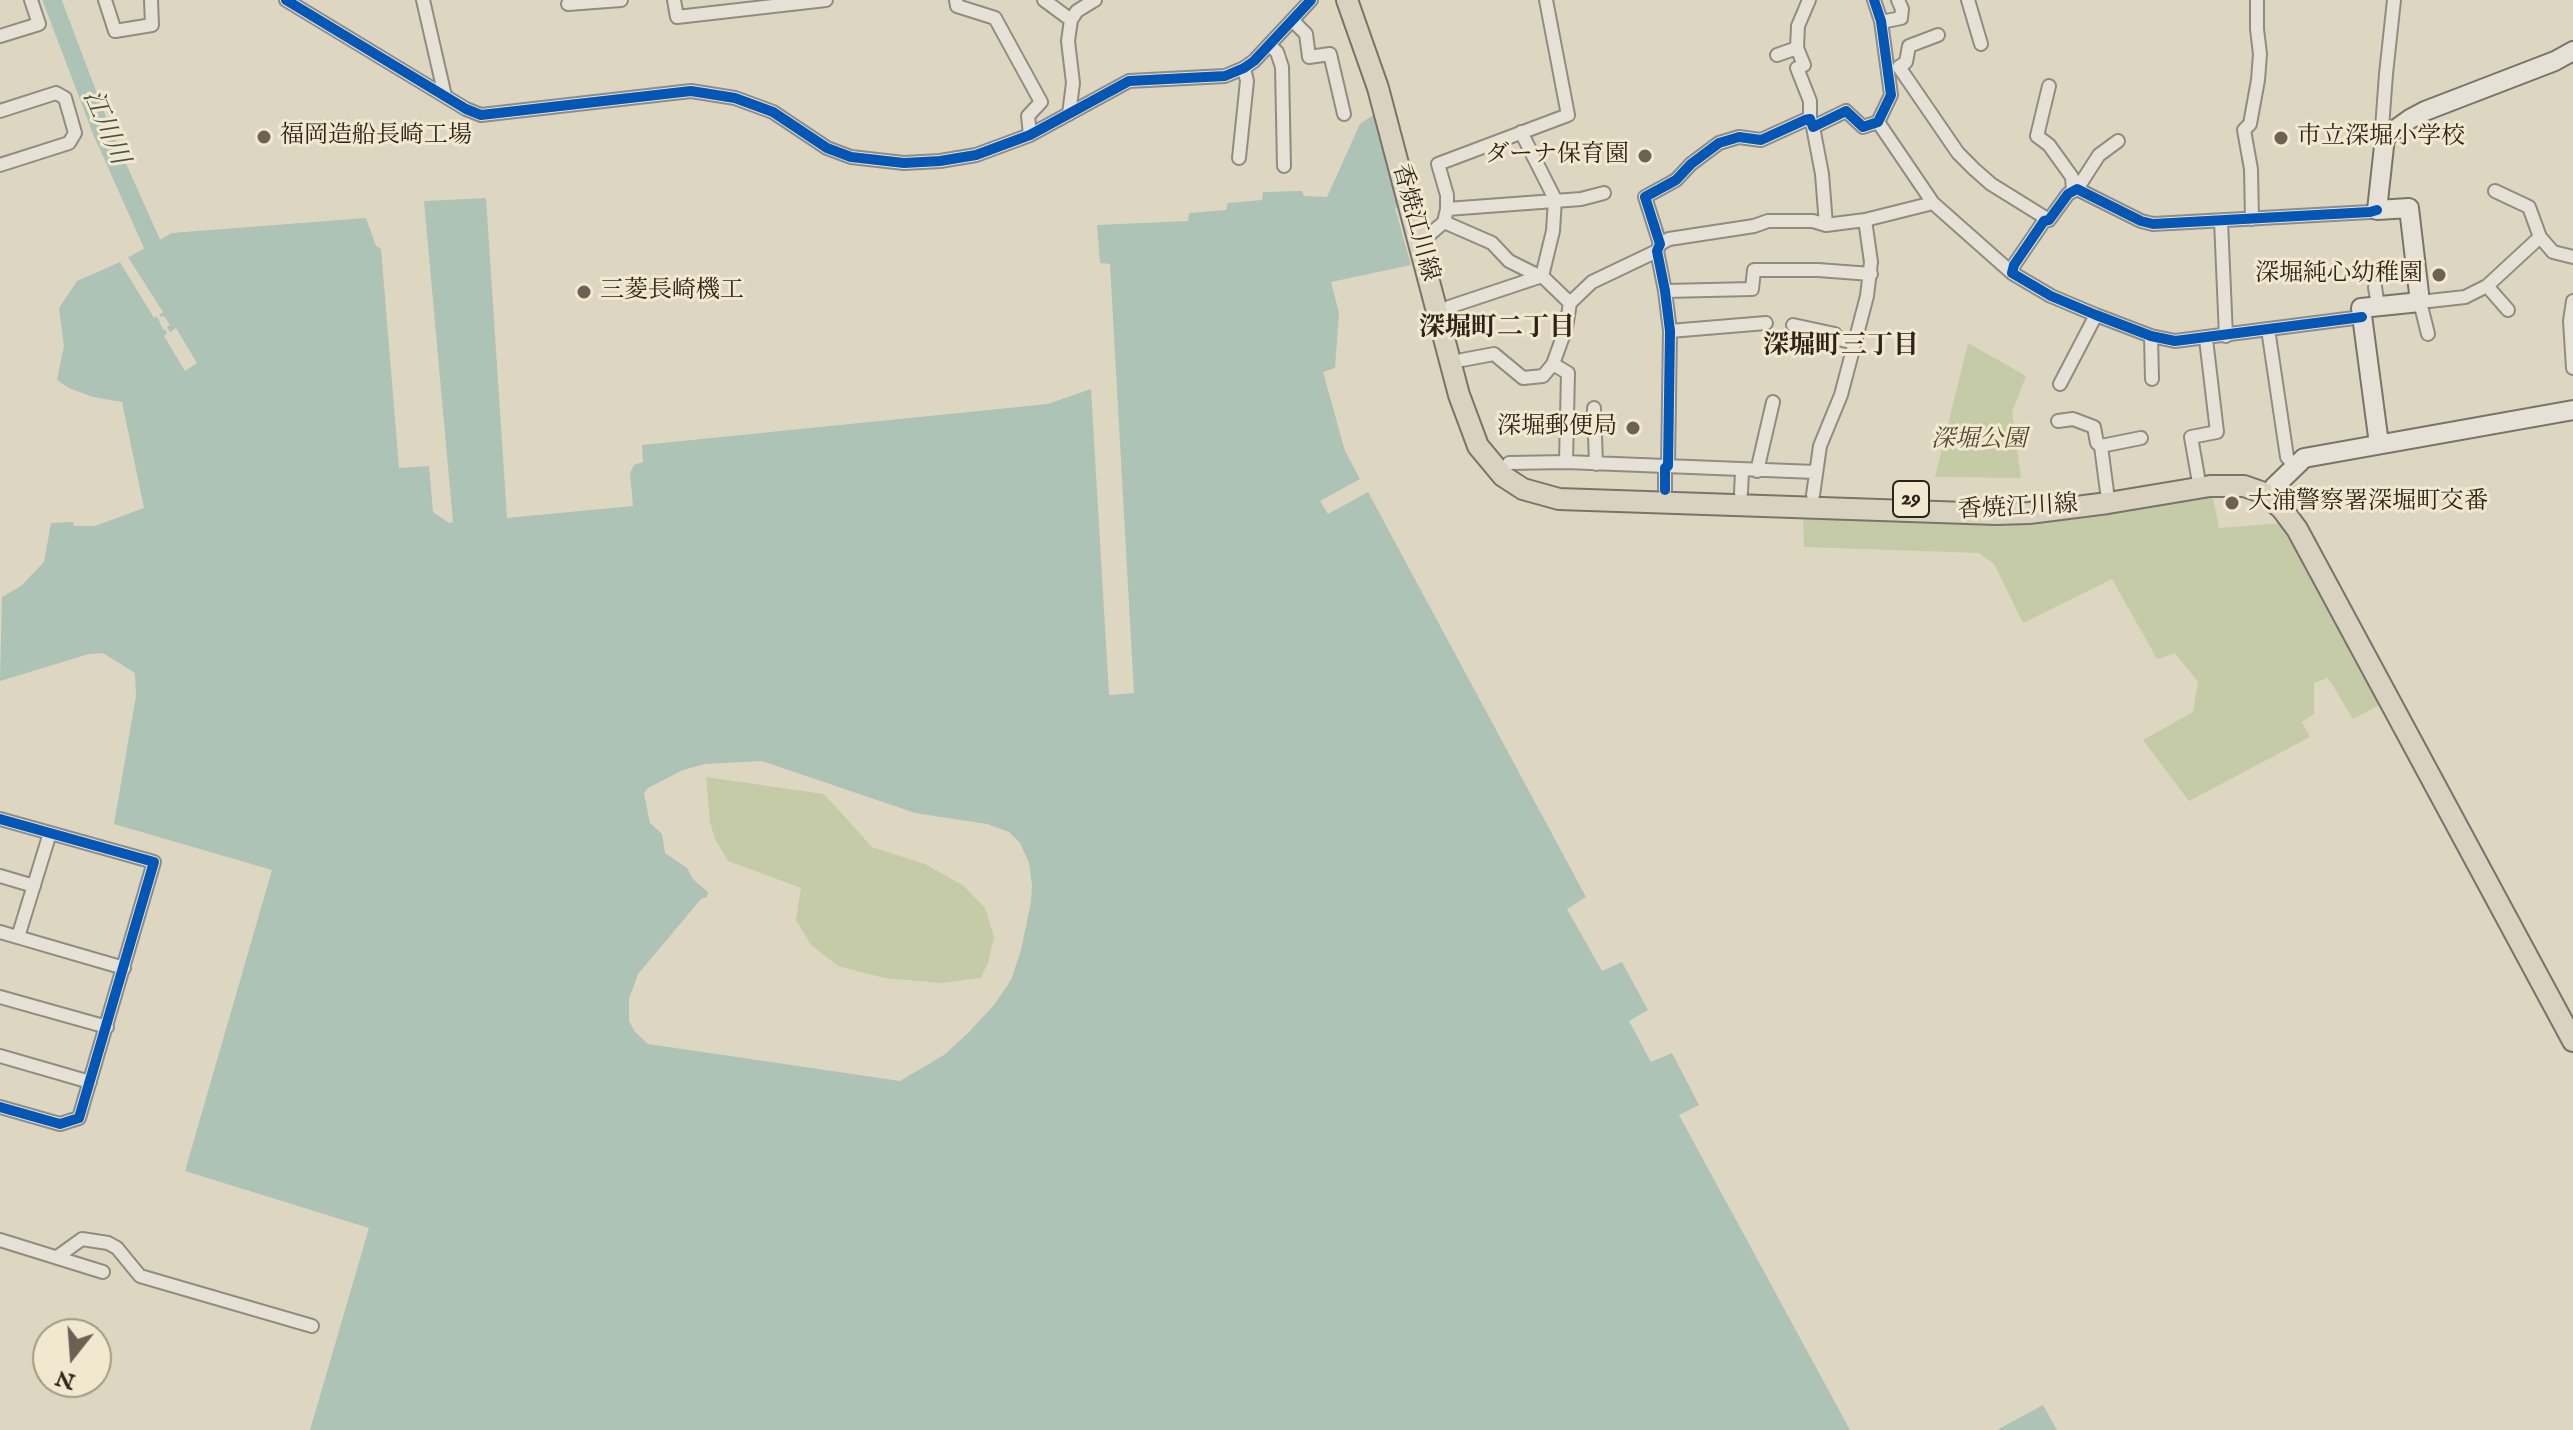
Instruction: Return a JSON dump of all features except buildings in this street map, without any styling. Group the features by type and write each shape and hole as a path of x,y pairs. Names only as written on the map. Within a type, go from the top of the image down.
{"main road":[{"name":"香焼江川線","path":"1347,0 1384,86"},
{"name":"香焼江川線","path":"1360,0 1401,149 1459,395 1478,446 1559,499 1996,514 2108,503 2210,486 2244,486 2264,493 2297,529 2573,1041"},
{"path":"2378,435 2372,303 2420,302 2409,208 2377,210 2385,137 2425,111 2555,61 2573,51"},
{"name":"香焼江川線","path":"1401,149 1440,222 1449,307 1462,360 1480,417 1498,458"},
{"path":"2573,410 2378,435 2291,462 2274,487 2306,523 2573,1018"},
{"name":"香焼江川線","path":"1542,490 1665,487 1741,493 1996,502 2042,500 2105,482 2243,475 2274,487"}],"street":[{"path":"0,36 39,24 31,0"},
{"path":"105,0 115,31 152,25 151,0"},
{"path":"286,0 481,115 691,91 735,98 773,112 827,148 851,157 904,163 976,155 1030,135 1129,81 1225,76 1244,68 1311,0"},
{"path":"423,0 445,96"},
{"path":"568,4 621,0"},
{"path":"674,0 677,17 826,0"},
{"path":"956,0 957,6 995,18 1041,102 1028,116 1030,135"},
{"path":"1044,0 1071,20"},
{"path":"1069,114 1073,83 1068,41 1071,20 1077,11 1095,0"},
{"path":"1440,222 1447,195 1438,164 1568,115 1546,0"},
{"path":"1809,0 1798,26 1797,48 1804,65 1797,68 1810,101 1822,174 1826,225"},
{"path":"1665,487 1670,331 1658,247 1645,197 1676,180 1719,143 1739,137 1761,140 1846,111 1863,127 1878,122 1891,95 1881,22 1874,0"},
{"path":"1881,22 1901,18 1902,9 1898,0"},
{"path":"1968,0 1981,44"},
{"path":"2252,219 2251,169 2244,130 2250,124 2258,80 2257,0"},
{"path":"2385,137 2382,128 2394,0"},
{"path":"1293,21 1306,34 1309,57 1330,54 1344,114"},
{"path":"1938,35 1909,46 1906,62 1899,67 1958,153 1991,184 2049,220"},
{"path":"1269,45 1280,58 1282,67 1284,166"},
{"path":"1777,55 1797,48"},
{"path":"1239,158 1247,81 1244,68"},
{"path":"2049,86 2037,136 2049,145 2072,177 2075,190"},
{"path":"0,111 56,93 65,98 75,133 69,143 0,165"},
{"path":"1878,122 1933,203 2012,273 2031,286 2151,336 2175,341 2206,339 2268,329 2372,303"},
{"path":"1449,307 1540,276 1553,231 1555,199 1521,132"},
{"path":"2012,273 2026,245 2044,221 2049,220 2068,194 2075,190 2099,155 2118,141"},
{"path":"2075,190 2153,224 2377,210"},
{"path":"2495,191 2529,207 2540,237 2553,252 2573,257"},
{"path":"1440,222 1555,199 1581,199 1604,193"},
{"path":"1462,360 1494,354 1523,378 1543,376 1553,364 1566,328 1570,303 1592,282 1669,239 1754,226 1768,221 1813,221 1826,225 1865,220 1933,203"},
{"path":"1813,495 1820,446 1841,395 1871,274 1865,220"},
{"path":"2221,221 2226,336"},
{"path":"1440,222 1492,243 1509,261 1540,276 1570,303"},
{"path":"2428,334 2420,302 2465,297 2487,286 2540,237"},
{"path":"1665,291 1752,289 1754,270 1871,274"},
{"path":"2487,286 2508,310"},
{"path":"2573,301 2570,321 2573,368"},
{"path":"2060,384 2096,315"},
{"path":"1670,331 1766,323"},
{"path":"1793,325 1835,334 1838,339 1855,343"},
{"path":"2268,329 2284,442 2291,462"},
{"path":"2151,336 2152,379"},
{"path":"2198,477 2191,437 2217,432 2206,339"},
{"path":"1553,364 1568,373 1566,462"},
{"path":"1757,471 1773,402"},
{"path":"1594,408 1596,464"},
{"path":"2058,421 2073,419 2094,427 2097,443 2101,446 2105,482"},
{"path":"2101,446 2141,438"},
{"path":"1498,458 1665,468 1815,472"},
{"path":"1741,493 1742,471"},
{"path":"0,819 154,862 79,1118 60,1124 0,1107"},
{"path":"18,937 50,833"},
{"path":"0,876 34,886"},
{"path":"0,932 124,968"},
{"path":"0,997 107,1027"},
{"path":"0,1056 90,1082"},
{"path":"57,1257 82,1239 108,1243 117,1248 140,1276 312,1326"},
{"path":"0,1240 103,1272"}],"green space":[{"name":"深堀公園","path":"1968,343 2026,376 2012,412 2021,478 1935,477"},
{"path":"2213,497 2219,528 2283,523 2381,704 2353,719 2328,678 2314,683 2314,714 2302,722 2310,737 2189,801 2143,740 2193,712 2198,682 2175,653 2157,659 2112,579 2023,623 1994,564 1979,553 1804,547 1803,515 1996,523 2086,517"},
{"path":"706,777 824,794 872,847 925,864 964,886 985,908 994,937 981,978 941,983 884,978 838,966 811,945 796,920 801,888 728,861 715,839 710,822"}],"shaded area":[{"path":"1376,113 1400,206 1395,208 1411,265 1331,282 1339,313 1335,368 1323,372 1345,451 1360,479 1320,501 1328,514 1368,492 1586,897 1567,909 1602,971 1622,962 1648,1010 1629,1021 1651,1062 1672,1053 1699,1105 1679,1115 1850,1430 310,1430 369,1228 185,1171 272,870 114,824 136,696 135,673 103,653 89,654 0,681 2,597 21,586 44,562 51,523 73,522 74,526 95,526 144,508 122,402 93,397 57,380 64,346 59,308 77,281 120,262 172,233 366,218 376,246 381,249 399,468 429,466 433,512 449,523 453,522 424,201 486,198 507,518 633,506 630,473 634,465 643,462 642,445 1048,404 1091,389 1109,695 1134,693 1110,264 1100,263 1097,225 1188,221 1189,213 1226,210 1228,203 1262,200 1263,192 1302,191 1304,196 1327,197 1360,124","holes":["762,761 915,813 987,824 1009,832 1020,843 1029,863 1032,885 1021,950 1011,980 994,1005 944,1055 900,1081 648,1044 635,1032 629,1021 629,999 638,974 701,899 707,897 708,892 693,879 687,868 665,853 662,834 650,823 644,793 648,788 683,770 705,764"]},
{"path":"2043,1405 2057,1430 1997,1430"}],"pier":[{"path":"126,254 163,312 159,315 164,316 170,325 167,327 170,332 176,328 197,363 185,371 164,336 167,333 165,329 157,316 154,318 118,259"}],"waterway":[{"name":"江川川","path":"52,0 102,132 157,255"}],"cycle path":[{"path":"286,0 466,109 481,115 691,91 735,98 773,112 827,148 851,157 904,163 976,155 1030,135 1129,81 1225,76 1254,61 1311,0"},
{"path":"1665,490 1670,331 1657,251 1660,244 1645,197 1676,180 1719,143 1739,137 1761,140 1810,119 1813,127 1846,111 1863,127 1878,122 1891,95 1881,21 1874,0"},
{"path":"2362,317 2175,341 2151,336 2096,315 2051,296 2012,273 2014,265 2044,221 2049,220 2068,194 2077,189 2153,224 2377,210"},
{"path":"0,819 154,862 79,1118 60,1124 0,1107"}],"place":[{"name":"福岡造船長崎工場","path":"264,137"},
{"name":"市立深堀小学校","path":"2281,138"},
{"name":"ダーナ保育園","path":"1645,156"},
{"name":"深堀純心幼稚園","path":"2439,275"},
{"name":"三菱長崎機工","path":"584,292"},
{"name":"深堀郵便局","path":"1633,428"},
{"name":"大浦警察署深堀町交番","path":"2232,503"}],"district":[{"name":"深堀町二丁目","path":"1497,330"},
{"name":"深堀町三丁目","path":"1841,348"}]}
